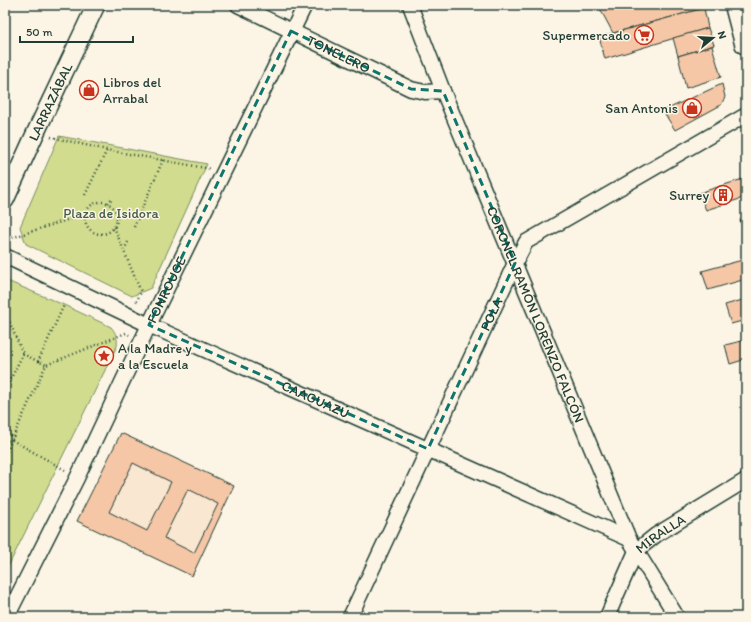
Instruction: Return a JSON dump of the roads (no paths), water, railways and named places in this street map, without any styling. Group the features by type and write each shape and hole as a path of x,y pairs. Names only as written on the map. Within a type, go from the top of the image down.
{"main road":[{"path":"736,5 746,43"}],"street":[{"name":"LARRAZÁBAL","path":"5,200 96,5"},
{"name":"TONELERO","path":"238,5 411,89 425,92 443,91"},
{"name":"FONROUGE","path":"7,617 77,478 141,341 305,5"},
{"name":"CORONEL RAMÓN LORENZO FALCÓN","path":"410,5 443,91 629,539 677,617"},
{"name":"POLA","path":"350,617 526,242 746,115"},
{"name":"CAAGUAZÚ","path":"5,256 149,325 629,539"},
{"name":"MIRALLA","path":"607,617 636,551 656,535 746,480"}],"place":[{"name":"Supermercado","path":"644,35"},
{"name":"Libros del Arrabal","path":"89,90"},
{"name":"San Antonis","path":"692,108"},
{"name":"Surrey","path":"723,195"},
{"name":"A la Madre y a la Escuela","path":"104,356"}],"park label":[{"name":"Plaza de Isidora","path":"111,213"}]}
